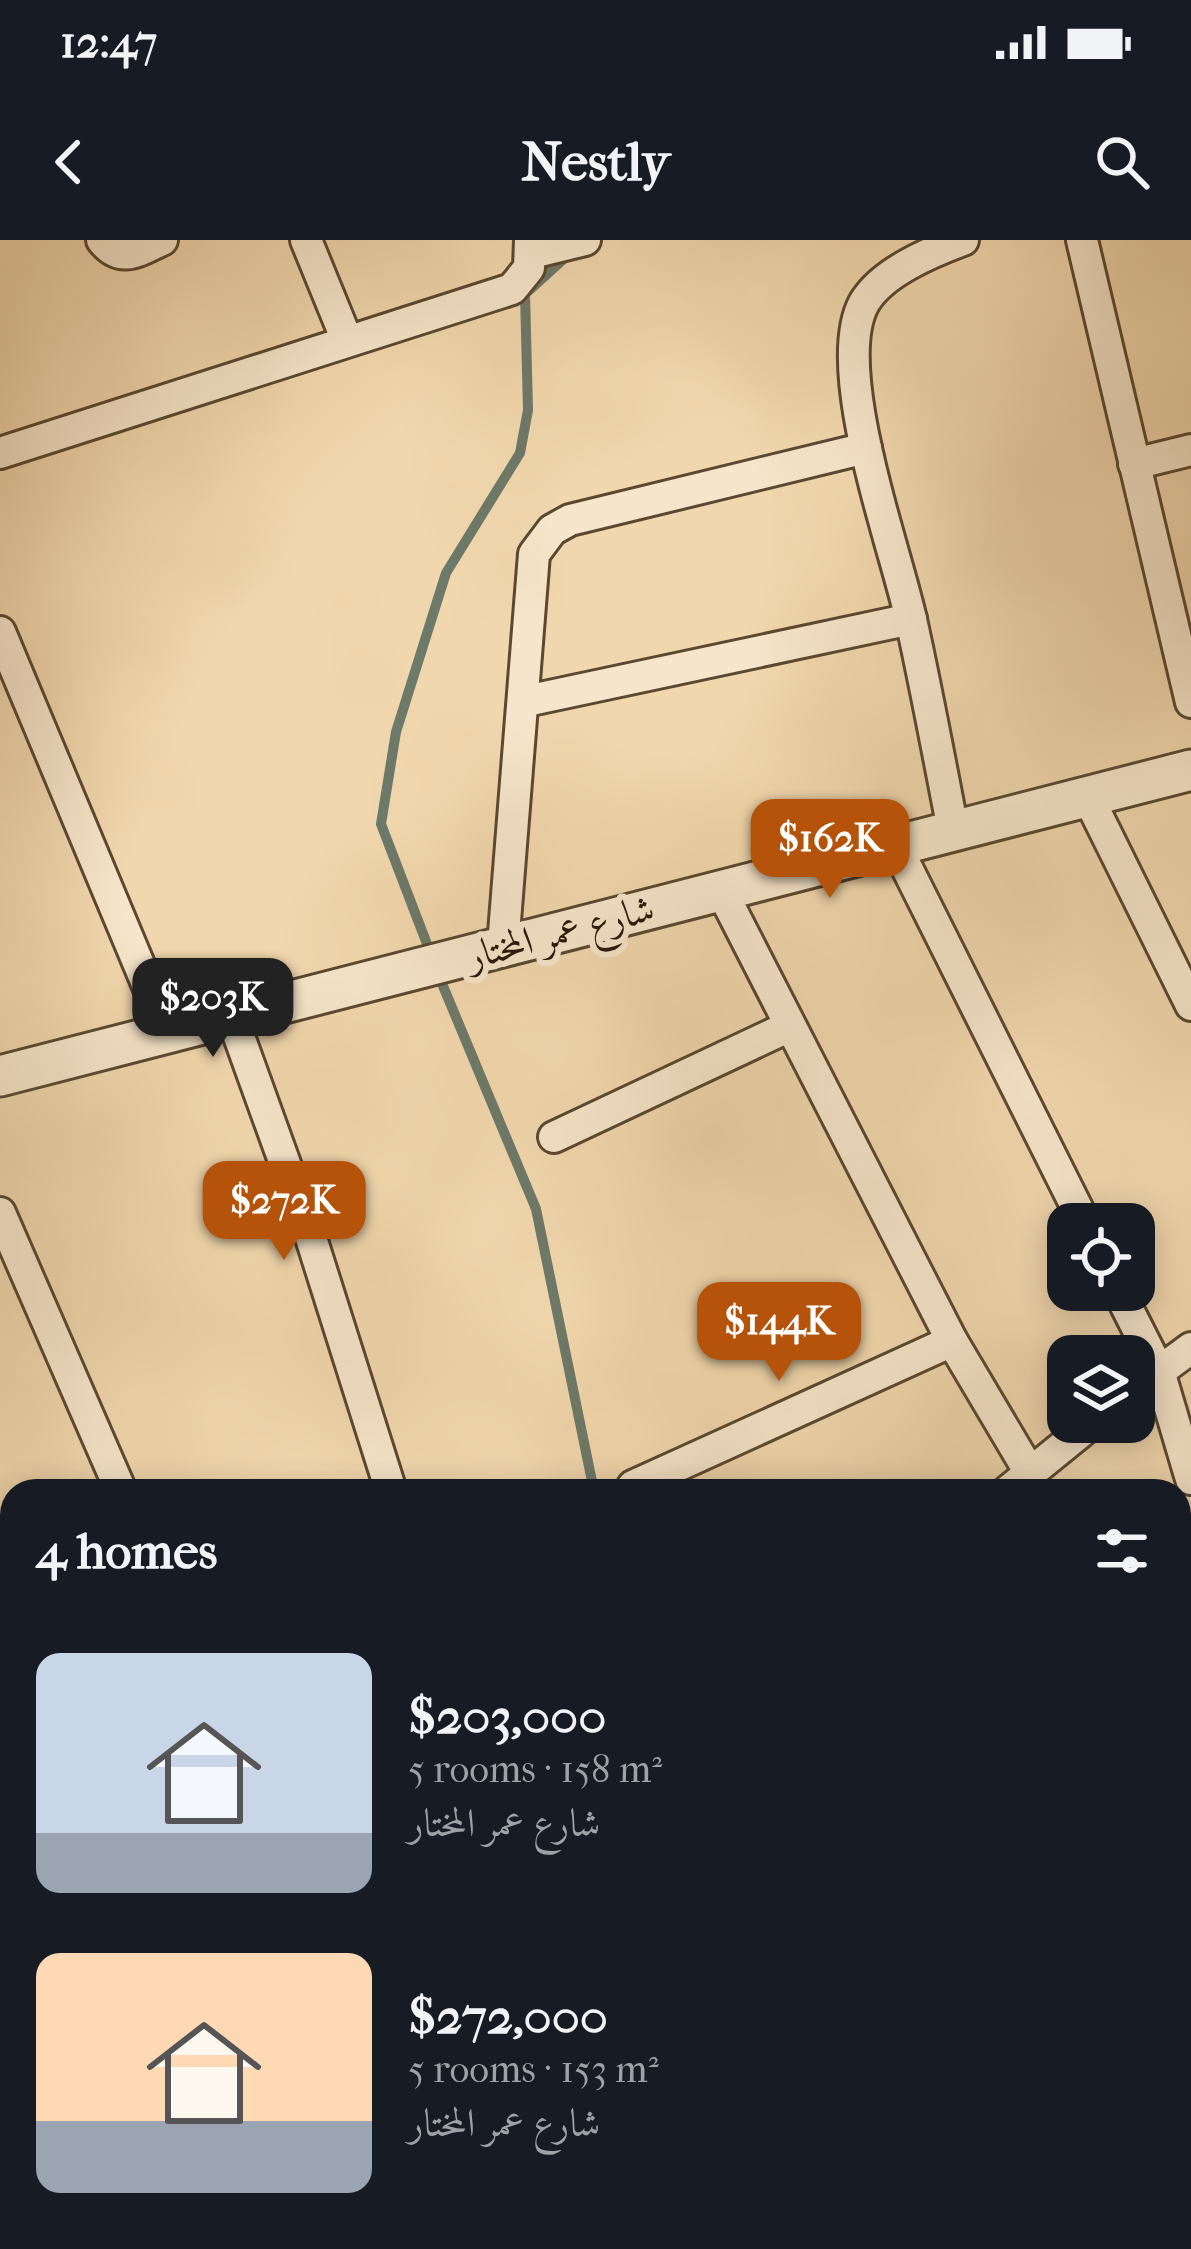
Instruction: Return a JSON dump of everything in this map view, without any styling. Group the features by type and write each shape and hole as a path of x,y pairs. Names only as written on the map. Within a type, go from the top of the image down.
{"street":[{"path":"102,240 116,254 128,256 163,240"},
{"path":"306,240 346,338"},
{"path":"0,453 346,338 512,289 529,268 531,246 585,240"},
{"path":"953,830 911,619 866,448 856,339 865,302 900,271 963,240"},
{"path":"1082,240 1191,702"},
{"path":"503,946 526,701 534,554 552,530 570,520 866,448"},
{"path":"1134,464 1191,450"},
{"path":"526,701 911,619"},
{"path":"0,632 168,1034"},
{"name":"شارع عمر المختار","path":"0,1076 1191,770"},
{"path":"1087,795 1191,1005"},
{"path":"896,846 1074,1203"},
{"path":"721,890 952,1341 1017,1479"},
{"path":"232,1016 306,1222 388,1479"},
{"path":"554,1137 788,1027"},
{"path":"0,1213 116,1479"},
{"path":"1129,1311 1159,1371 1191,1479"},
{"path":"648,1479 952,1341"},
{"path":"1155,1374 1191,1348"},
{"path":"1021,1479 1066,1443"}],"waterway":[{"path":"432,957 381,824 396,732 446,573 520,453 528,410 525,294 568,255"},
{"path":"438,974 536,1209 592,1479"}]}
